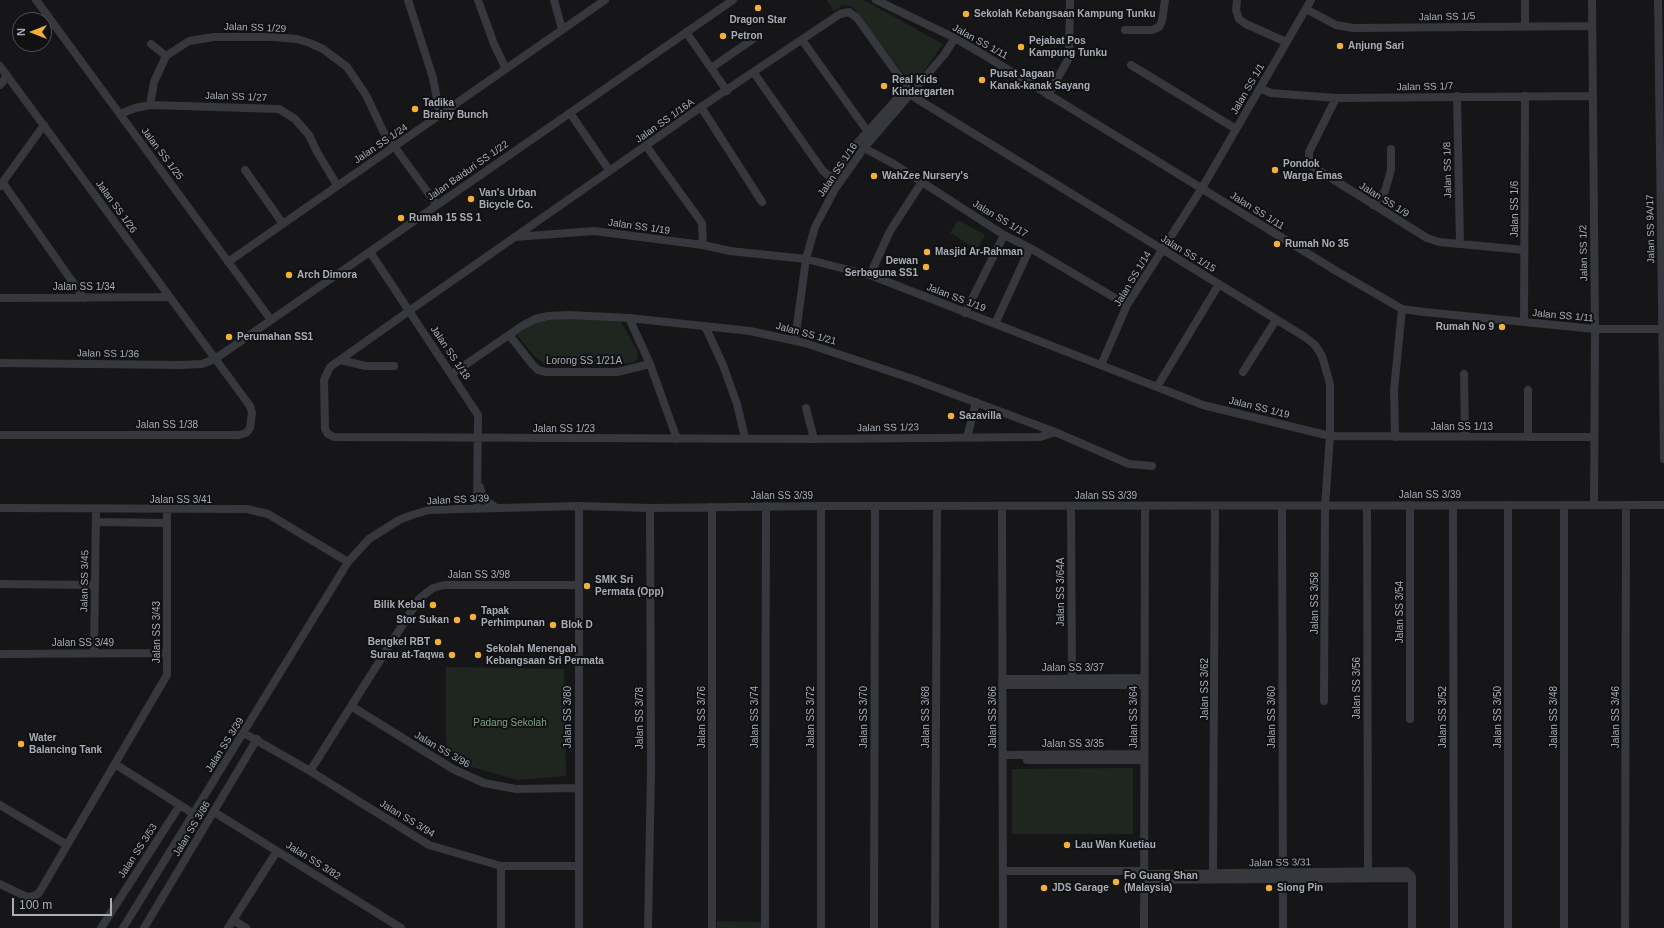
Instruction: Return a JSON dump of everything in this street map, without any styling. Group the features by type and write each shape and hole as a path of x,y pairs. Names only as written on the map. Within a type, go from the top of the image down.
{"street":[{"name":"Jalan SS 1/25","path":"36,0 271,320"},
{"path":"408,0 433,78 440,115"},
{"path":"478,0 494,44 506,69"},
{"path":"554,0 562,29"},
{"name":"Jalan SS 1/24","path":"228,262 337,185 395,148 605,0"},
{"name":"Jalan Baiduri SS 1/22","path":"215,359 733,0"},
{"name":"Jalan SS 1/11","path":"876,0 955,38 1024,78 1048,95 1338,272 1402,309 1595,329 1662,329"},
{"path":"1048,95 1069,58 1070,0"},
{"path":"1125,30 1152,30 1159,27 1162,21 1165,0"},
{"path":"1237,0 1236,10 1239,19 1246,24 1286,42"},
{"name":"Jalan SS 1/1","path":"1202,188 1311,0"},
{"path":"1525,0 1525,26"},
{"name":"Jalan SS 1/2","path":"1592,0 1595,329 1594,505"},
{"name":"Jalan SS 9A/17","path":"1658,0 1661,38 1662,110 1662,329 1664,459"},
{"name":"Jalan SS 1/5","path":"1306,9 1345,27 1461,24 1592,26"},
{"name":"Jalan SS 1/16A","path":"409,311 609,170 647,147 701,107 754,73 840,14 849,12 856,18 909,91"},
{"path":"686,32 727,91"},
{"path":"711,68 758,35"},
{"name":"Jalan SS 1/29","path":"166,56 189,41 214,37 274,37 297,40 323,49 347,68 366,95 379,123 395,148 436,206"},
{"name":"Jalan SS 1/16","path":"754,73 823,171 830,177 837,172 852,150 868,132 944,55 955,38"},
{"path":"802,40 868,132"},
{"path":"150,105 154,82 166,56 151,44"},
{"path":"1131,65 1236,129"},
{"name":"Jalan SS 1/26","path":"0,66 215,359"},
{"path":"0,85 7,76"},
{"name":"Jalan SS 1/7","path":"1260,88 1271,93 1336,98 1593,96"},
{"name":"Jalan SS 1/16","path":"795,340 806,259 815,227 832,195 864,148 909,91"},
{"name":"Jalan SS 1/15","path":"909,91 1315,345 1322,356 1330,384 1330,436 1326,506"},
{"name":"Jalan SS 1/8","path":"1457,96 1460,244"},
{"name":"Jalan SS 1/6","path":"1524,322 1525,96"},
{"name":"Jalan SS 1/9","path":"1336,98 1311,147 1308,157 1312,166 1427,238 1439,242 1524,250"},
{"name":"Jalan SS 1/27","path":"120,114 135,108 150,105 279,109 295,119 309,135 317,152 337,185"},
{"path":"701,107 762,202"},
{"path":"570,113 609,170"},
{"path":"44,125 1,185 84,298"},
{"path":"647,147 702,223 703,245"},
{"name":"Jalan SS 1/17","path":"864,148 922,182 1004,235 1030,248 1127,305"},
{"path":"1373,205 1385,191 1391,170 1391,149"},
{"path":"245,170 283,224"},
{"path":"870,275 890,231 922,182"},
{"name":"Jalan SS 1/14","path":"1102,365 1127,305 1202,188"},
{"name":"Jalan SS 1/19","path":"515,237 594,231 703,245 730,251 806,259 870,275 1203,405 1330,436"},
{"path":"965,313 1004,235"},
{"path":"996,324 1030,248"},
{"name":"Jalan SS 1/18","path":"370,252 452,374 478,416 479,439 477,508"},
{"path":"1157,387 1219,284"},
{"name":"Jalan SS 1/34","path":"0,298 169,297"},
{"path":"1395,437 1394,390 1402,309"},
{"name":"Jalan SS 1/23","path":"409,311 330,368 324,380 325,429 328,434 334,437 479,439 814,439 1040,437 1055,432"},
{"name":"Jalan SS 1/21","path":"452,374 535,319 548,316 569,315 629,318 750,331 795,340 913,379 1055,432 1129,464 1152,466"},
{"path":"629,318 650,364 677,439"},
{"path":"1243,372 1276,320"},
{"path":"706,326 723,365 737,404 745,438"},
{"name":"Lorong SS 1/21A","path":"510,336 532,364 538,370 546,372 617,372 650,364"},
{"name":"Jalan SS 1/36","path":"0,363 186,365 202,364 215,359"},
{"name":"Jalan SS 1/38","path":"0,435 239,435 246,433 252,421 250,406 215,359"},
{"path":"341,360 365,366 394,366"},
{"path":"1464,374 1465,437"},
{"path":"1528,390 1528,437"},
{"path":"967,438 976,402"},
{"path":"806,408 814,439"},
{"name":"Jalan SS 1/13","path":"1330,436 1594,437"},
{"name":"Jalan SS 1/18","path":"478,476 483,498 495,508"},
{"name":"Jalan SS 3/54","path":"1410,505 1410,719"},
{"name":"Jalan SS 3/52","path":"1453,505 1454,928"},
{"name":"Jalan SS 3/50","path":"1508,505 1508,928"},
{"name":"Jalan SS 3/48","path":"1564,505 1564,928"},
{"name":"Jalan SS 3/46","path":"1625,928 1626,505"},
{"name":"Jalan SS 3/39","path":"123,928 348,562 369,539 406,517 429,510 579,506 650,508 766,506 1664,505"},
{"name":"Jalan SS 3/80","path":"579,506 579,928"},
{"name":"Jalan SS 3/74","path":"765,928 764,802 766,506"},
{"name":"Jalan SS 3/72","path":"821,506 821,928"},
{"name":"Jalan SS 3/66","path":"1002,506 1003,928"},
{"name":"Jalan SS 3/64A","path":"1071,506 1072,678"},
{"name":"Jalan SS 3/64","path":"1144,928 1145,506"},
{"name":"Jalan SS 3/62","path":"1213,873 1215,506"},
{"name":"Jalan SS 3/60","path":"1282,506 1283,928"},
{"name":"Jalan SS 3/58","path":"1324,701 1326,506"},
{"name":"Jalan SS 3/56","path":"1367,506 1368,871"},
{"name":"Jalan SS 3/76","path":"712,507 712,928"},
{"name":"Jalan SS 3/70","path":"874,928 875,507"},
{"name":"Jalan SS 3/68","path":"935,928 937,507"},
{"name":"Jalan SS 3/41","path":"0,508 96,510 246,509 268,514 348,562"},
{"name":"Jalan SS 3/78","path":"648,928 651,771 650,508"},
{"name":"Jalan SS 3/45","path":"94,653 96,510"},
{"name":"Jalan SS 3/43","path":"0,884 26,897 37,895 68,845 167,675 167,510"},
{"path":"96,522 167,523"},
{"path":"0,584 95,585"},
{"name":"Jalan SS 3/98","path":"310,771 419,600 433,588 444,585 578,585"},
{"name":"Jalan SS 3/49","path":"0,654 167,653"},
{"name":"Jalan SS 3/37","path":"1002,682 1072,678 1144,681"},
{"name":"Jalan SS 3/37","path":"1002,682 1144,681"},
{"name":"Jalan SS 3/96","path":"351,706 453,770 484,783 516,790 578,788"},
{"name":"Jalan SS 3/94","path":"244,733 257,739 310,771 429,845 501,866 579,866"},
{"name":"Jalan SS 3/86","path":"144,928 257,739"},
{"name":"Jalan SS 3/35","path":"1003,758 1144,757"},
{"path":"115,764 194,814"},
{"path":"0,805 68,845"},
{"name":"Jalan SS 3/53","path":"101,928 180,805"},
{"name":"Jalan SS 3/82","path":"214,812 402,928"},
{"path":"228,928 277,851"},
{"path":"501,866 501,928"},
{"path":"1003,871 1144,875"},
{"name":"Jalan SS 3/31","path":"1144,875 1213,873 1282,876 1368,871 1406,871 1412,878"},
{"name":"Jalan SS 3/31","path":"1144,875 1412,878"},
{"path":"1412,878 1412,928"},
{"path":"233,920 246,928"}],"green space":[{"path":"827,0 864,0 943,44 917,81 908,80 853,7 843,5 834,11"},
{"path":"958,220 985,235 977,249 950,233"},
{"path":"567,318 621,322 637,350 638,358 634,362 622,364 547,366 534,356 517,335 534,322"},
{"name":"Padang Sekolah","path":"446,667 564,669 566,776 518,780 475,768 446,757"},
{"path":"1133,768 1133,834 1012,834 1012,769"},
{"path":"717,921 761,922 761,928 717,928"}],"place":[{"name":"Dragon Star","path":"758,8"},
{"name":"Sekolah Kebangsaan Kampung Tunku","path":"966,14"},
{"name":"Petron","path":"723,36"},
{"name":"Anjung Sari","path":"1340,46"},
{"name":"Pejabat Pos Kampung Tunku","path":"1021,47"},
{"name":"Pusat Jagaan Kanak-kanak Sayang","path":"982,80"},
{"name":"Real Kids Kindergarten","path":"884,86"},
{"name":"Tadika Brainy Bunch","path":"415,109"},
{"name":"Pondok Warga Emas","path":"1275,170"},
{"name":"WahZee Nursery's","path":"874,176"},
{"name":"Van's Urban Bicycle Co.","path":"471,199"},
{"name":"Rumah 15 SS 1","path":"401,218"},
{"name":"Rumah No 35","path":"1277,244"},
{"name":"Masjid Ar-Rahman","path":"927,252"},
{"name":"Dewan Serbaguna SS1","path":"926,267"},
{"name":"Arch Dimora","path":"289,275"},
{"name":"Rumah No 9","path":"1502,327"},
{"name":"Perumahan SS1","path":"229,337"},
{"name":"Sazavilla","path":"951,416"},
{"name":"SMK Sri Permata (Opp)","path":"587,586"},
{"name":"Bilik Kebal","path":"433,605"},
{"name":"Tapak Perhimpunan","path":"473,617"},
{"name":"Stor Sukan","path":"457,620"},
{"name":"Blok D","path":"553,625"},
{"name":"Bengkel RBT","path":"438,642"},
{"name":"Surau at-Taqwa","path":"452,655"},
{"name":"Sekolah Menengah Kebangsaan Sri Permata","path":"478,655"},
{"name":"Water Balancing Tank","path":"21,744"},
{"name":"Lau Wan Kuetiau","path":"1067,845"},
{"name":"Fo Guang Shan (Malaysia)","path":"1116,882"},
{"name":"JDS Garage","path":"1044,888"},
{"name":"Siong Pin","path":"1269,888"}]}
